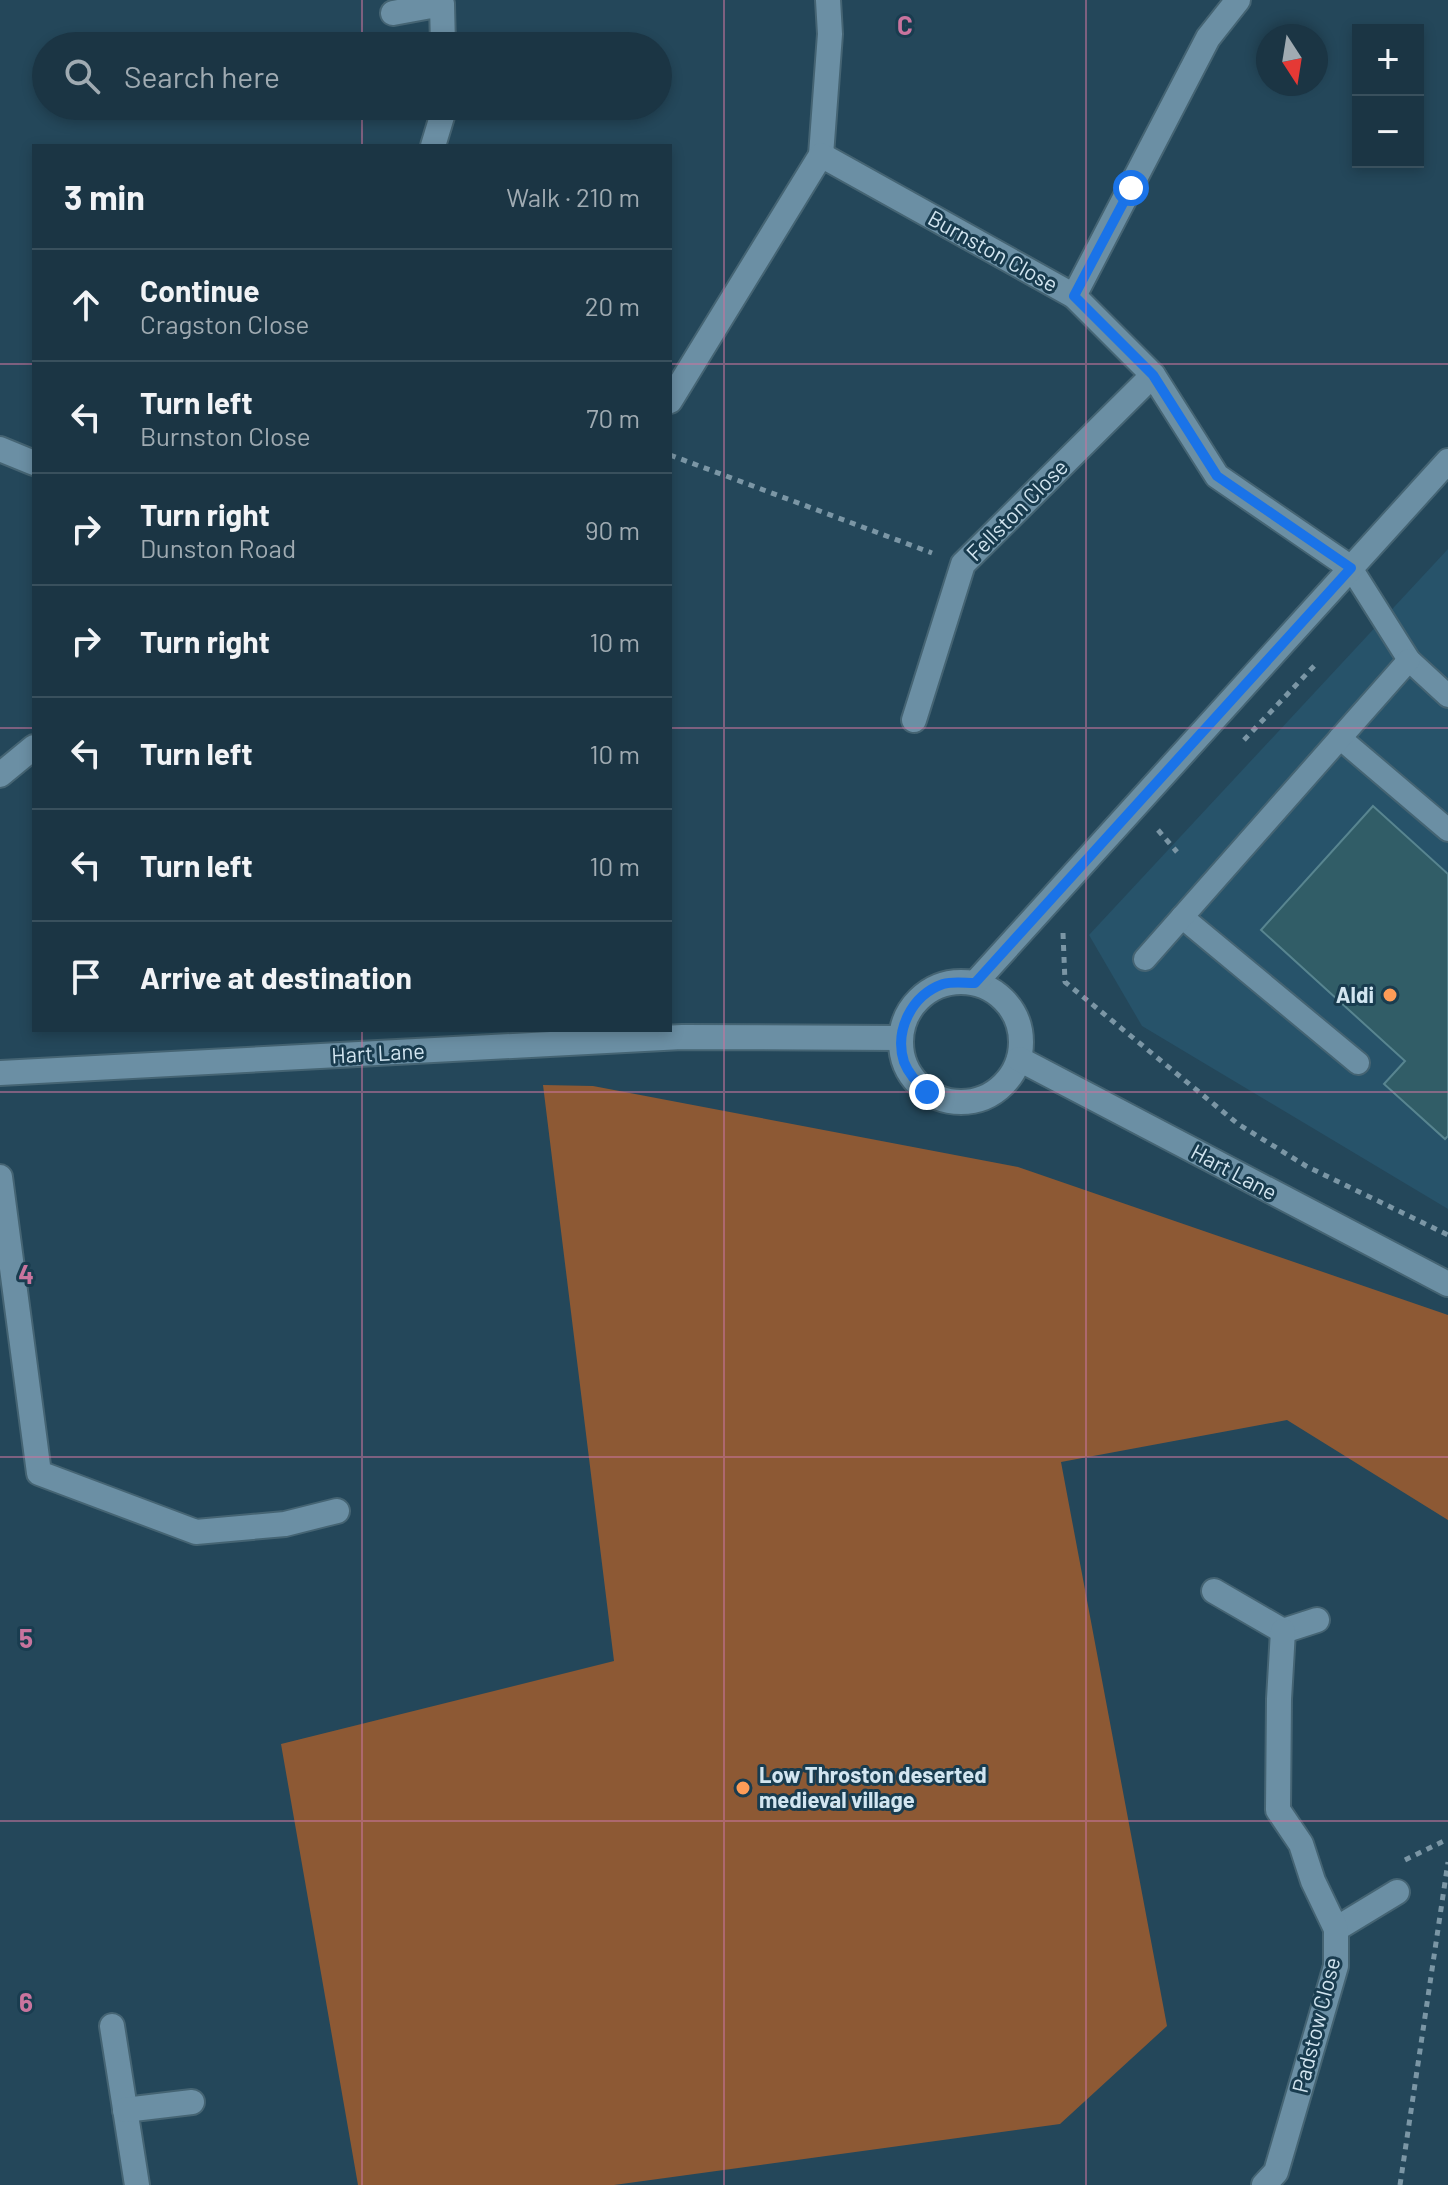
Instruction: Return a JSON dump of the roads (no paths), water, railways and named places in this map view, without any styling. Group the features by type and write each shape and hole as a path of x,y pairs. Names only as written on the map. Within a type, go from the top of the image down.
{"street":[{"path":"672,398 821,155 830,34 828,0"},
{"path":"1074,296 1208,38 1238,0"},
{"path":"393,13 442,4 443,32"},
{"path":"434,144 441,120"},
{"name":"Burnston Close","path":"821,155 1074,296 1153,375 1217,476 1351,568"},
{"name":"Fellston Close","path":"914,720 963,564 1153,375"},
{"path":"0,449 32,462"},
{"path":"975,983 1448,461"},
{"path":"0,775 32,749"},
{"path":"948,983 975,983 994,991 1006,1001 1017,1018 1022,1040 1019,1059 1008,1080 991,1094 969,1102 946,1100 927,1092 912,1077 904,1061 901,1038 906,1018 917,1000 933,988 948,983"},
{"name":"Hart Lane","path":"0,1073 682,1037 901,1038"},
{"name":"Hart Lane","path":"1019,1059 1448,1284"},
{"path":"0,1177 39,1473 196,1532 285,1524 337,1511"},
{"path":"1214,1591 1283,1631 1317,1620"},
{"name":"Padstow Close","path":"1264,2185 1276,2172 1336,1966 1336,1929 1313,1881 1301,1844 1278,1810 1283,1631"},
{"path":"1336,1929 1397,1892"},
{"path":"112,2026 137,2185"},
{"path":"125,2110 192,2102"}],"lane":[{"path":"1351,568 1409,660 1448,696"},
{"path":"1145,959 1409,660"},
{"path":"1340,738 1448,830"},
{"path":"1182,917 1358,1063"}],"place":[{"name":"Aldi","path":"1390,995"},
{"name":"Low Throston deserted medieval village","path":"743,1788"}]}
